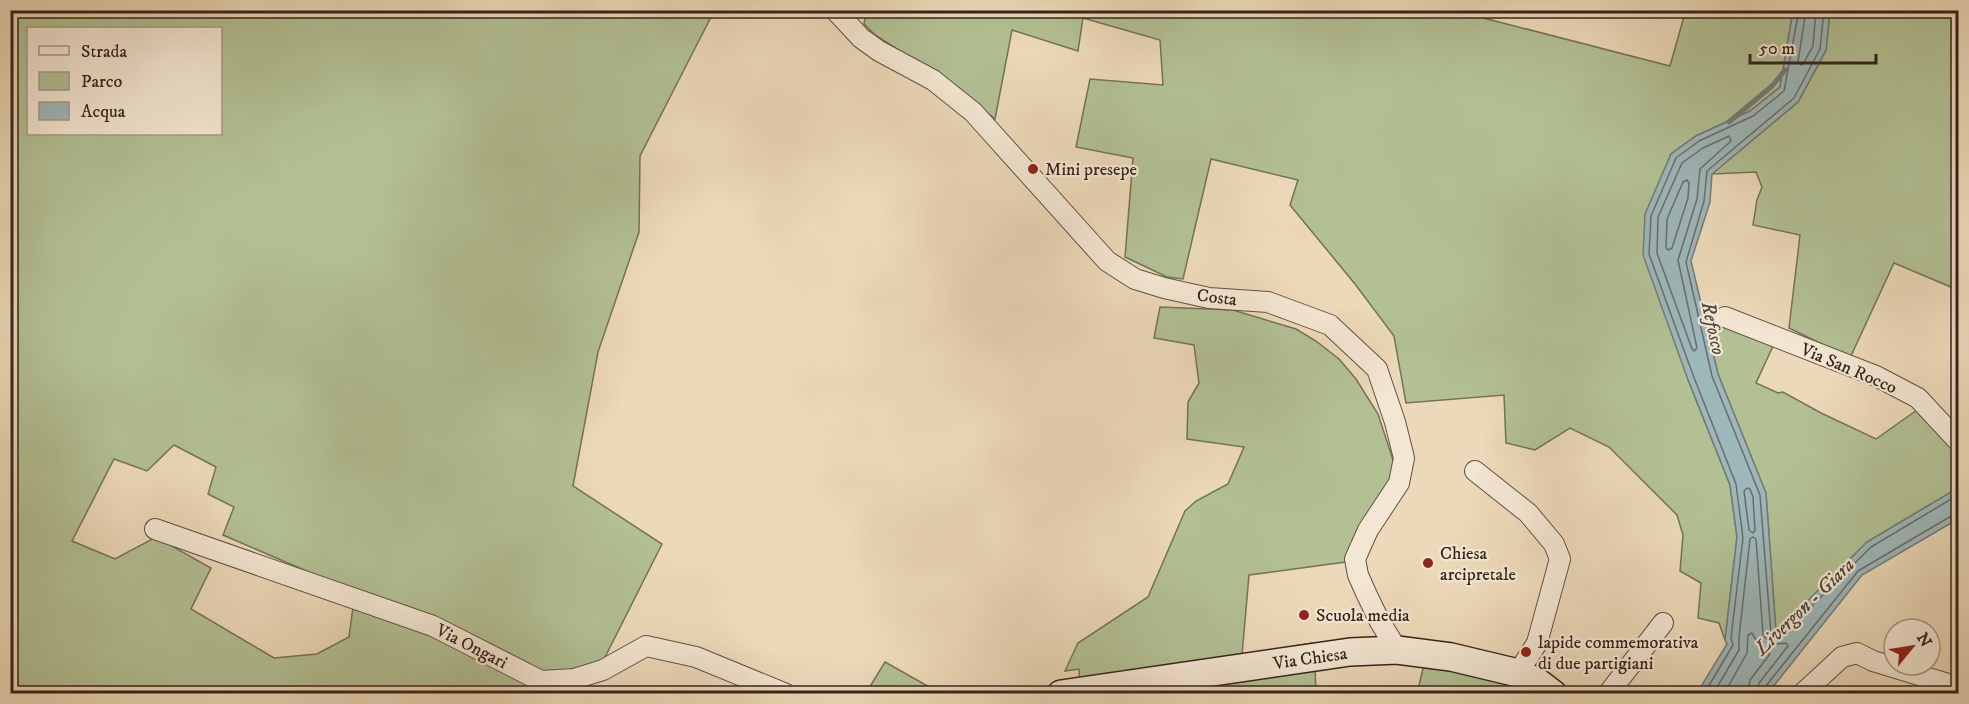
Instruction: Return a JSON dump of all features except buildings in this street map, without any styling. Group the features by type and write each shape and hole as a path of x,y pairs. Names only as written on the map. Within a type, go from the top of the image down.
{"main road":[{"name":"Via Chiesa","path":"1061,693 1350,652 1397,650 1451,657 1518,674 1536,681 1553,693"}],"street":[{"name":"Costa","path":"836,10 861,38 879,51 933,80 974,112 1107,261 1135,279 1164,288 1209,298 1268,302 1330,325 1377,369 1395,422 1404,458 1399,483 1368,530 1355,559 1358,575 1379,620 1397,650"},
{"name":"Via San Rocco","path":"1725,317 1876,376 1918,398 1959,441"},
{"path":"1476,471 1528,513 1554,544 1560,559 1537,643 1518,674"},
{"name":"Via Ongari","path":"155,530 433,626 542,681 574,679 603,670 646,646 696,657 786,693"},
{"path":"1608,693 1663,623"},
{"path":"1802,693 1842,657 1857,653 1873,661 1959,687"}],"green space":[{"path":"866,10 1469,11 1472,15 1670,66 1685,13 1681,11 1793,11 1780,87 1750,111 1696,136 1671,154 1687,377 1730,485 1737,537 1725,640 1719,623 1698,618 1701,583 1680,571 1683,535 1677,515 1609,447 1570,428 1535,450 1506,443 1504,395 1406,403 1394,336 1290,205 1298,180 1211,159 1183,279 1167,277 1125,257 1133,158 1076,147 1090,79 1163,85 1160,40 1083,18 1078,51 1012,30 995,119 955,86 875,35 864,24"},
{"path":"10,11 714,11 640,156 639,232 598,352 573,486 662,544 595,677 527,694 11,693","holes":["174,445 216,467 208,494 234,507 223,535 355,592 349,637 317,654 274,658 191,609 211,568 156,537 115,559 72,541 114,459 147,471"]},
{"path":"1830,11 1958,11 1958,290 1894,263 1850,358 1789,328 1800,235 1753,225 1757,200 1762,187 1756,172 1712,174 1798,102 1826,50"},
{"path":"1160,307 1233,310 1296,329 1339,359 1356,379 1378,414 1393,460 1393,480 1353,561 1249,575 1242,655 1314,643 1316,693 1080,693 1079,669 1065,671 1078,643 1148,597 1185,511 1196,501 1228,484 1244,447 1187,439 1188,402 1199,383 1194,345 1154,338"},
{"path":"1702,309 1773,346 1756,383 1778,393 1783,392 1876,439 1917,410 1958,429 1958,488 1867,542 1776,633 1766,494 1718,374"},
{"path":"1425,660 1543,694 1417,694"},
{"path":"885,662 940,693 866,693"}],"water":[{"name":"Livergon - Giara","path":"1793,11 1830,11 1826,50 1798,102 1712,174 1710,202 1691,261 1718,374 1766,493 1776,632 1867,542 1958,488 1958,519 1862,575 1768,693 1697,693 1727,644 1725,640 1737,537 1730,485 1687,377 1643,255 1645,214 1671,154 1696,136 1750,111 1780,87"}],"waterway":[{"name":"Refosco","path":"1729,122 1772,86 1785,70"}],"place":[{"name":"Mini presepe","path":"1033,169"},
{"name":"Chiesa arcipretale","path":"1428,563"},
{"name":"Scuola media","path":"1304,615"},
{"name":"lapide commemorativa di due partigiani","path":"1526,652"}]}
